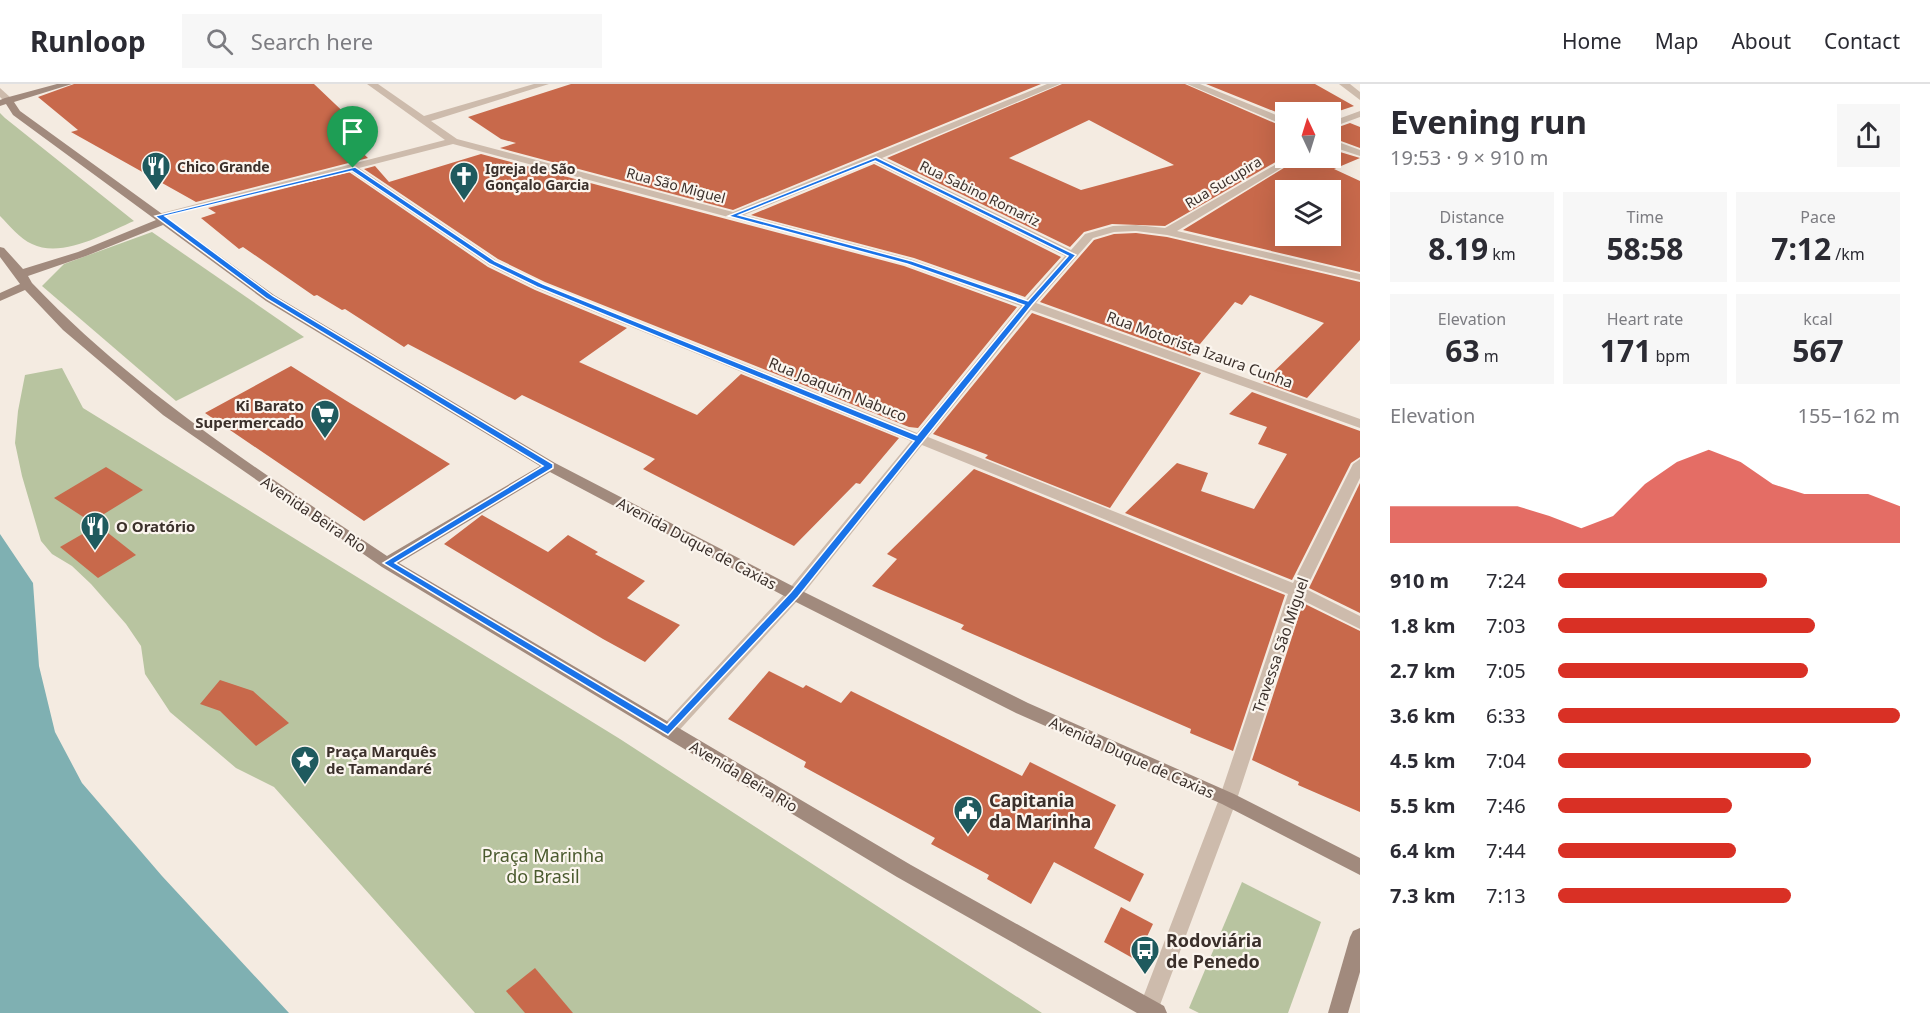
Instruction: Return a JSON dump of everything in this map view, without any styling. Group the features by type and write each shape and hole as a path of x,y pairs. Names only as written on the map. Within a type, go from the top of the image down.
{"main road":[{"path":"4,101 67,84"},
{"name":"Avenida Duque de Caxias","path":"4,101 16,113 270,298 550,466 794,594 1022,708 1228,799 1360,867"},
{"path":"0,297 24,280 161,218"},
{"name":"Avenida Beira Rio","path":"0,250 67,327 168,412 259,477 387,563 904,871 1153,1010"},
{"path":"387,563 550,466"},
{"path":"1338,1013 1360,937"}],"street":[{"path":"372,84 453,141"},
{"path":"423,120 544,84"},
{"path":"732,216 1056,84"},
{"path":"1191,84 1275,118"},
{"path":"1344,84 1360,97"},
{"path":"0,91 4,101"},
{"path":"1341,121 1360,114"},
{"path":"161,218 453,141"},
{"name":"Rua São Miguel","path":"453,141 909,262 1029,304"},
{"path":"1341,146 1360,153"},
{"name":"Rua Sabino Romariz","path":"876,159 1072,255"},
{"name":"Rua Joaquim Nabuco","path":"353,168 465,245 530,281 1297,591 1360,622"},
{"name":"Rua Sucupira","path":"1167,232 1276,168"},
{"path":"668,731 794,594 1029,304 1089,236 1113,229 1136,228 1167,232 1360,277"},
{"name":"Rua Motorista Izaura Cunha","path":"1029,304 1360,424"},
{"name":"Travessa São Miguel","path":"1153,1010 1228,799 1297,591 1360,464"}],"green space":[{"path":"0,113 134,221 97,238 70,246 44,248 23,239 0,216"},
{"path":"152,232 304,337 176,401 42,286 64,264"},
{"name":"Praça Marinha do Brasil","path":"62,368 83,408 620,739 1042,1013 475,1013 274,787 236,768 170,712 145,674 141,646 126,624 91,584 72,566 52,554 41,541 15,443 18,411 25,375"},
{"path":"1242,882 1321,922 1288,1013 1199,1013 1189,1008"}],"water":[{"path":"0,534 33,583 39,666 55,732 82,783 162,876 289,1013 0,1013"}],"building":[{"path":"74,84 314,84 355,123 337,129 368,158 196,202 71,132 78,130 38,97"},
{"path":"571,84 1041,84 733,210 500,148 516,143 501,139 468,117"},
{"path":"1062,84 1185,84 1275,123 1275,162 1165,226 1112,224 1084,232 1070,247 887,158","holes":["1089,120 1174,165 1081,190 1009,158"]},
{"path":"1206,84 1315,84 1354,106 1341,110 1341,102 1275,102 1275,112"},
{"path":"1350,123 1360,127 1360,148 1341,141 1341,126"},
{"path":"1341,152 1360,158 1341,166"},
{"path":"481,154 904,266 1017,307 918,428 909,427 545,282 498,259 364,169 375,166 389,182"},
{"path":"874,164 1061,257 1025,297 914,258 751,215"},
{"path":"1284,168 1336,168 1334,169 1360,181 1360,272 1183,230"},
{"path":"349,172 488,267 535,290 627,328 579,362 697,415 741,374 899,438 860,484 856,483 794,546 643,469 655,459 522,395 515,400 408,344 404,347 345,309 342,310 317,295 314,296 243,247 239,249 201,218 216,213 208,208"},
{"path":"1136,233 1167,237 1360,282 1360,340 1307,398 1263,382 1324,323 1250,295 1242,305 1235,302 1190,356 1040,302 1094,240 1114,234"},
{"path":"1032,313 1201,373 1110,508 985,458 988,455 933,434"},
{"name":"Ki Barato Supermercado","path":"291,366 450,464 364,521 205,413"},
{"path":"1252,392 1360,431 1360,457 1351,463 1292,580 1125,513 1177,463 1208,473 1201,491 1254,509 1287,454 1258,444 1267,427 1229,414"},
{"path":"106,467 143,490 91,522 54,498"},
{"path":"974,469 1285,595 1233,751 1190,733 1191,729 961,629 964,625 872,586 897,559 887,554"},
{"path":"1360,483 1360,613 1309,588"},
{"path":"482,515 548,552 568,535 598,552 595,554 645,581 627,598 680,625 645,662 603,639 444,544"},
{"path":"98,525 136,555 98,578 60,547"},
{"path":"1303,603 1360,631 1360,812 1298,785 1299,782 1252,760"},
{"path":"769,671 803,688 806,685 841,703 851,691 1022,776 1030,762 1116,805 1094,848 1144,874 1130,902 1054,862 1031,904 987,879 989,875 931,844 935,838 804,767 806,762 728,719"},
{"path":"220,680 253,691 289,723 256,746 220,711 200,704"},
{"path":"1121,907 1153,924 1136,960 1104,942"},
{"path":"535,968 573,1013 525,1013 506,991"}],"place":[{"name":"Chico Grande","path":"156,192"},
{"name":"Igreja de São Gonçalo Garcia","path":"464,202"},
{"name":"Ki Barato Supermercado","path":"325,440"},
{"name":"O Oratório","path":"95,552"},
{"name":"Praça Marquês de Tamandaré","path":"305,786"},
{"name":"Capitania da Marinha","path":"968,836"},
{"name":"Rodoviária de Penedo","path":"1145,976"}],"route":[{"path":"353,168 159,216 270,298 332,333 550,466 387,563 668,731 794,594 1029,304 909,262 732,216 876,159 1072,255 1029,304 918,439 540,285 493,262 436,227 353,168"}]}
